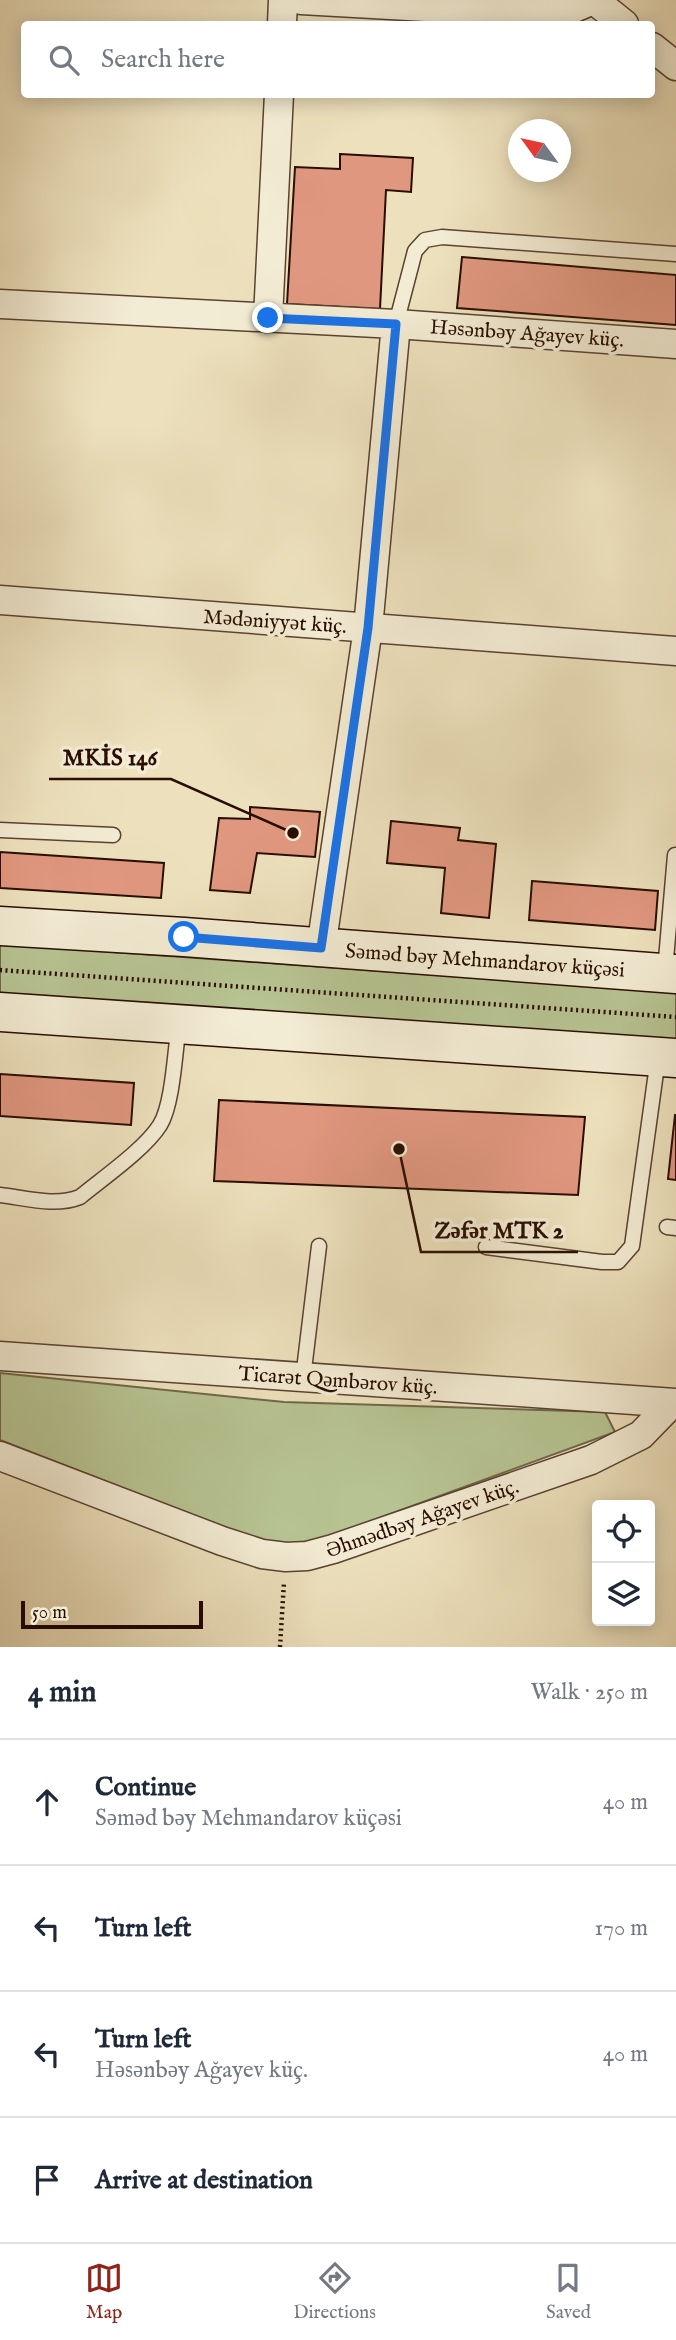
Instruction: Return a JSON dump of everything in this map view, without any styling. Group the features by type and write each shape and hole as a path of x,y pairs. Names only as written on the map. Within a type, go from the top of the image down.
{"main road":[{"name":"Səməd bəy Mehmandarov küçəsi","path":"0,926 670,973"},
{"path":"0,1012 667,1057"}],"street":[{"path":"282,21 283,0"},
{"path":"301,0 534,13 572,9 593,0 620,21"},
{"path":"655,49 676,66"},
{"path":"268,318 279,98"},
{"name":"Həsənbəy Ağayev küç.","path":"0,304 396,324 676,344"},
{"path":"321,948 368,628 396,324"},
{"name":"Mədəniyyət küç.","path":"0,600 676,651"},
{"name":"Ticarət Qəmbərov küç.","path":"0,1356 674,1403"},
{"name":"Əhmədbəy Ağayev küç.","path":"0,1456 222,1541 262,1554 307,1556 590,1460 641,1435 674,1403"}],"lane":[{"path":"396,324 415,251 425,240 442,237 676,254"},
{"path":"0,830 113,835"},
{"path":"670,973 675,855"},
{"path":"0,1195 53,1202 74,1200 149,1139 166,1111 179,1023"},
{"path":"486,1248 618,1262 632,1246 667,1057"},
{"path":"303,1378 319,1246"}],"path":[{"path":"0,970 676,1017"},
{"path":"280,1647 286,1557"}],"green space":[{"path":"0,944 676,992 676,1044 0,995"},
{"path":"0,1373 284,1402 605,1412 615,1432 313,1542 284,1545 259,1541 0,1440"}],"building":[{"path":"340,154 413,158 411,192 386,190 380,309 287,304 295,167 340,169"},
{"path":"462,257 676,275 676,325 457,308"},
{"path":"250,807 320,812 315,857 257,853 250,893 210,890 219,818 250,819"},
{"path":"391,821 460,828 458,840 496,844 489,918 441,913 445,868 387,863"},
{"path":"0,852 164,863 161,898 0,888"},
{"path":"532,881 658,891 655,930 529,920"},
{"path":"0,1074 134,1083 131,1125 0,1116"},
{"path":"219,1100 585,1117 578,1195 214,1181"},
{"path":"676,1115 676,1180 668,1179"}],"place":[{"name":"MKİS 146","path":"293,833"},
{"name":"Zəfər MTK 2","path":"399,1149"}],"route":[{"path":"184,937 321,948 368,628 396,324 268,318"}]}
